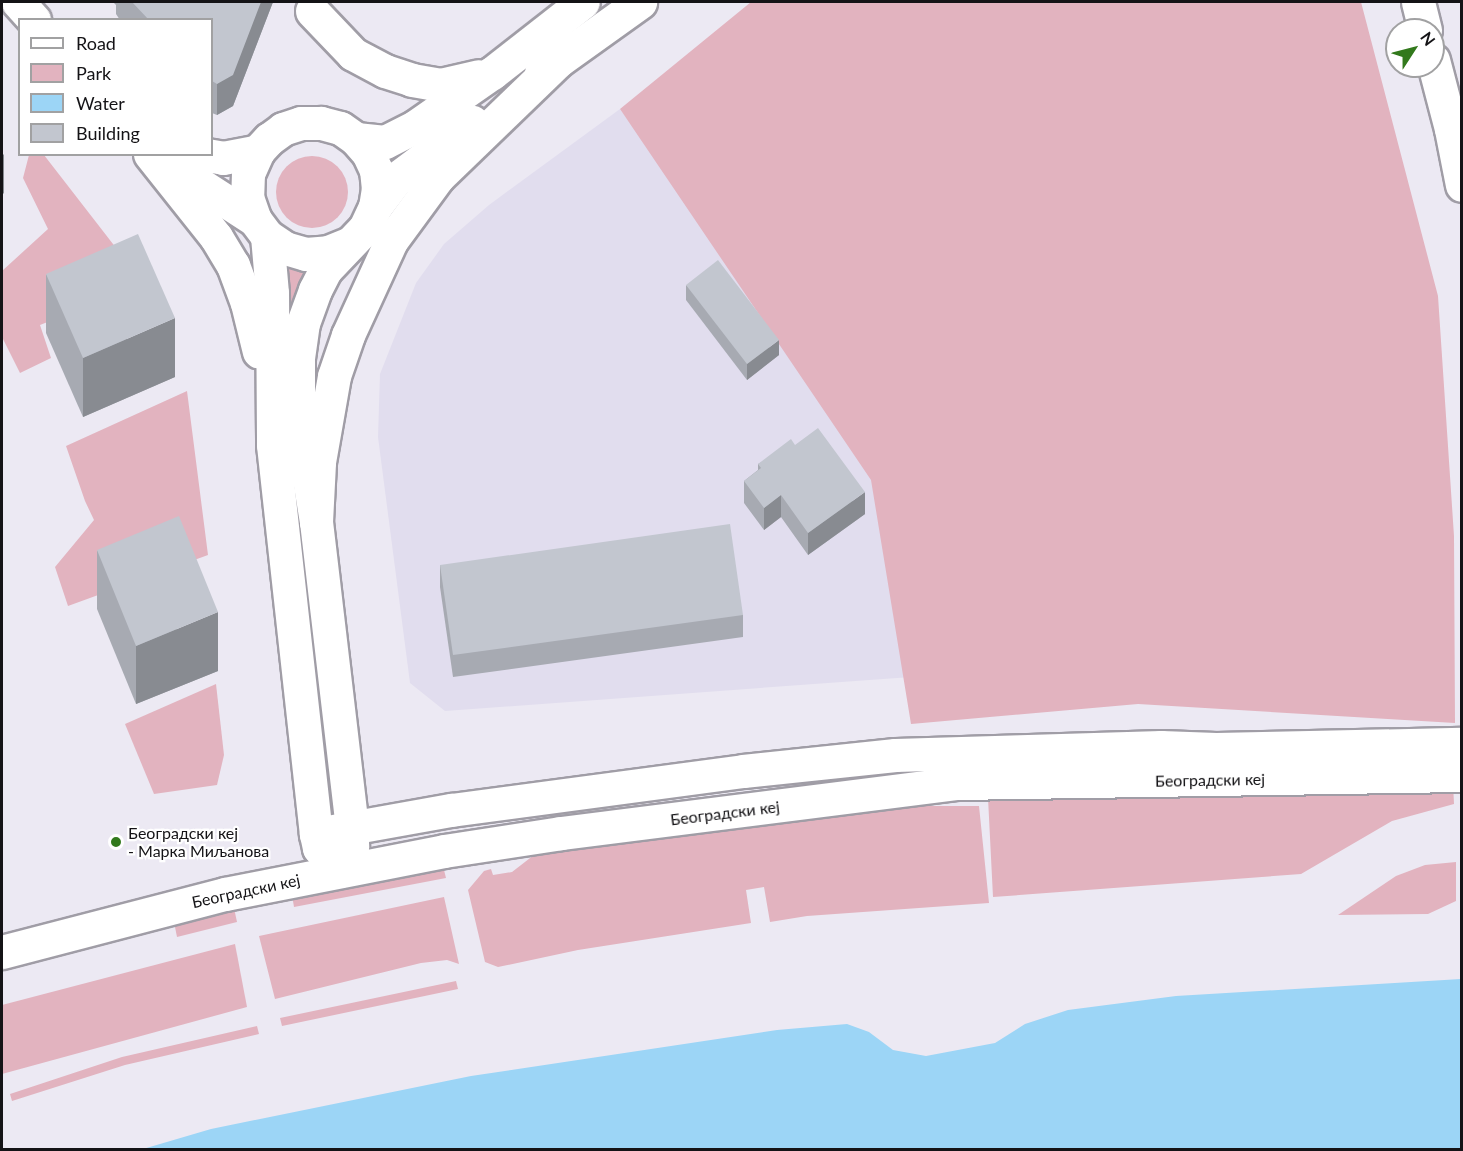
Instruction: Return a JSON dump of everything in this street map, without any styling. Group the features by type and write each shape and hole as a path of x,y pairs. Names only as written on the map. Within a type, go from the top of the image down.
{"main road":[{"path":"18,2 32,18"},
{"path":"356,139 385,142 395,138 492,73 583,2"},
{"path":"375,207 378,189 376,170 368,153 356,139 340,128 321,123 301,123 283,129 258,151 248,173 247,197 261,228 272,293 271,406 316,834 319,848 340,871 352,846 352,828 316,522 298,410 298,358 303,323 325,270 365,228 375,207 397,178 640,2"},
{"path":"1418,2 1422,18"},
{"path":"312,11 353,54 386,71 412,80 440,85 492,73"},
{"path":"316,522 319,462 334,376 348,335 391,241 438,177 560,59"},
{"path":"1438,78 1451,129 1461,185"},
{"path":"212,156 223,158 258,151"},
{"path":"152,156 216,237 233,265 248,303 271,406"},
{"path":"164,156 184,174 261,228 285,248 306,254 328,252 348,244"},
{"name":"Београдски кеј","path":"316,834 484,805 743,771 894,755 1161,747 1461,744"},
{"name":"Београдски кеј","path":"2,952 225,894 444,851 561,833 957,783 1461,776"}],"shaded area":[{"path":"620,109 866,442 911,677 445,711 410,683 378,437 380,374 416,283 444,244 489,205"}],"green space":[{"path":"751,2 1361,2 1438,296 1454,536 1455,723 1138,704 911,724 871,480 620,109"},
{"path":"29,156 45,156 144,284 40,325 51,358 20,373 2,337 2,271 48,229 23,178"},
{"path":"312,156 332,162 342,172 348,192 342,212 332,222 312,228 292,222 282,212 276,192 282,172 292,162"},
{"path":"285,265 307,273 282,351"},
{"path":"187,391 208,555 68,606 55,567 94,520 66,446"},
{"path":"216,684 224,755 217,785 154,794 125,724"},
{"path":"1453,783 1454,804 1392,821 1301,874 993,897 988,798"},
{"path":"873,806 979,806 989,903 807,916 770,922 764,887 746,890 751,923 578,950 498,967 485,962 468,890 484,871 491,869 493,875 512,872 534,855 585,844"},
{"path":"1456,862 1456,901 1428,914 1338,915 1396,876 1425,865"},
{"path":"443,866 446,878 294,907 292,895"},
{"path":"444,897 459,964 447,960 421,963 275,999 259,936"},
{"path":"234,908 237,922 177,937 174,922"},
{"path":"235,944 247,1007 2,1074 2,1005"},
{"path":"456,981 458,989 282,1026 280,1018"},
{"path":"257,1026 259,1034 125,1065 12,1101 10,1094 122,1057"}],"water":[{"path":"1461,979 1461,1149 143,1149 211,1129 471,1076 777,1030 847,1024 869,1032 893,1050 926,1056 995,1043 1025,1024 1068,1010 1176,996"}],"building":[{"path":"132,2 261,2 233,75 217,84 213,82 213,18 147,18"},
{"path":"138,234 175,318 83,358 46,274"},
{"path":"718,260 779,340 747,364 686,285"},
{"path":"818,428 865,492 808,533 781,495 764,508 744,481 761,468 758,464 791,439 795,445"},
{"path":"179,516 218,612 136,646 97,550"},
{"path":"730,524 743,615 453,655 440,565"}],"place":[{"name":"Београдски кеј - Марка Миљанова","path":"116,842"}]}
